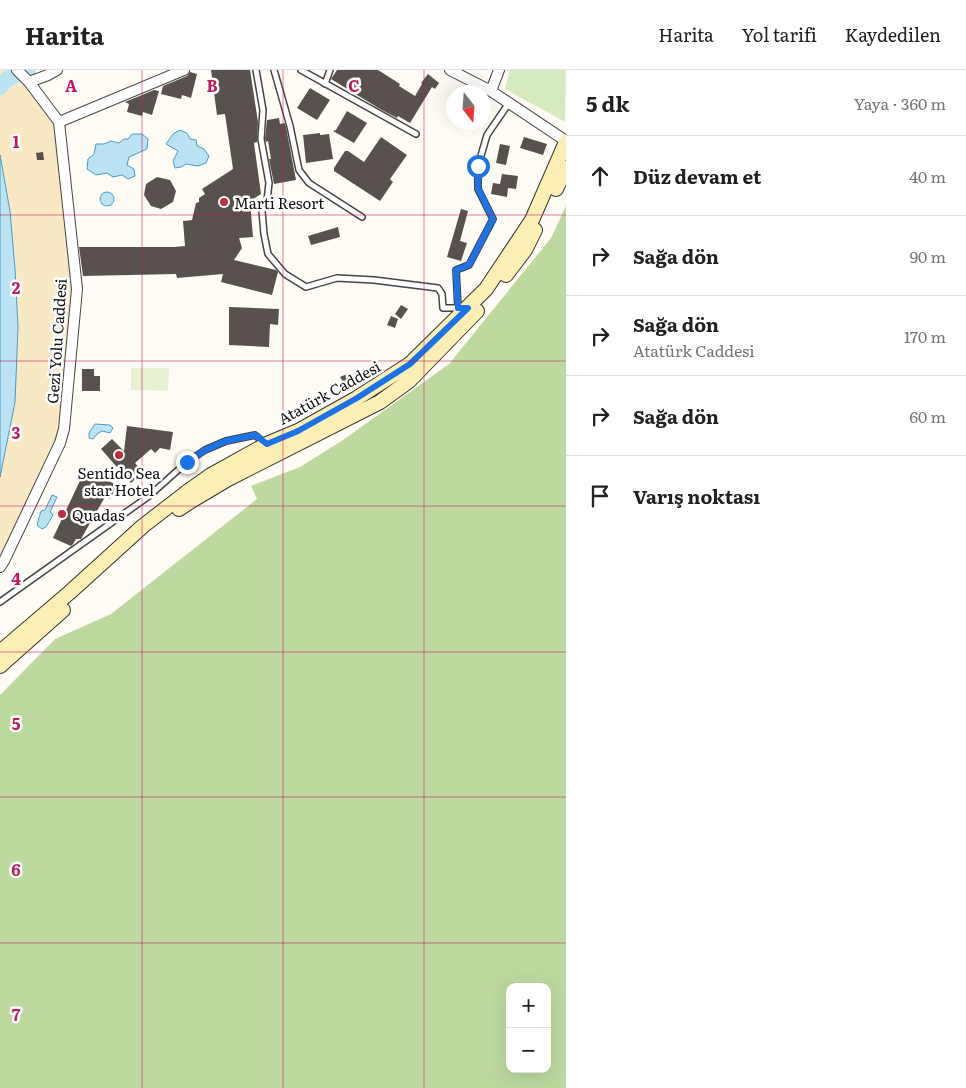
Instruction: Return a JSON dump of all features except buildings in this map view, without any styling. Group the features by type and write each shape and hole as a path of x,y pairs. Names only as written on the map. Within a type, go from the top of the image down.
{"street":[{"path":"17,70 59,122 184,70"},
{"path":"27,80 48,75 57,70"},
{"path":"450,70 479,85"},
{"path":"499,70 491,91 566,141"},
{"name":"Gezi Yolu Caddesi","path":"0,567 60,443 64,429 78,288 59,122"},
{"name":"Atatürk Caddesi","path":"0,652 143,526 211,475 267,444 298,431 357,398 410,364 463,308 486,289 532,220 566,141"},
{"name":"Atatürk Caddesi","path":"0,666 153,529 191,501 228,479 380,402 409,381 479,309 525,250 566,168"}],"lane":[{"path":"256,70 263,110 261,139 269,183 267,201 262,211 268,254 285,274 306,287 337,278 374,280 438,288 442,294 443,308 463,308 456,270 469,265 493,219 478,188 478,166 487,135 509,104"},
{"path":"274,70 290,126 299,170 309,183 362,217"},
{"path":"301,70 416,134"},
{"path":"325,84 330,70"},
{"path":"0,602 149,496 187,462 205,450 226,441 255,435 267,444"}],"green space":[{"path":"510,70 566,70 565,122 505,89"},
{"path":"566,206 566,1088 0,1088 0,695 55,639 111,614 257,499 251,486 300,467 343,440 449,364 551,238"},
{"path":"131,368 169,368 168,391 131,390"}],"sand":[{"path":"0,70 17,70 59,122 77,289 64,429 0,567 0,477 15,402 10,211 0,155"}],"water":[{"path":"180,130 187,133 190,139 196,140 197,146 204,149 209,156 206,163 198,166 186,164 175,168 173,161 178,151 166,144 173,134"},
{"path":"132,134 142,134 148,139 147,149 129,157 127,165 134,169 135,176 128,179 122,175 113,177 107,173 96,175 87,169 88,159 94,154 96,144 104,144 111,141 119,143 124,139 128,139"},
{"path":"0,155 10,211 18,327 15,402 0,477"},
{"path":"104,192 110,192 114,199 110,206 104,206 100,202 100,196"},
{"path":"95,424 110,425 113,428 110,433 102,431 93,439 89,438 89,433"},
{"path":"52,495 57,497 50,512 53,515 46,527 42,529 37,525 41,511 45,510"}],"waterway":[{"path":"0,87 7,79 28,70"}],"place":[{"name":"Marti Resort","path":"224,202"},
{"name":"Sentido Sea star Hotel","path":"119,455"},
{"name":"Quadas","path":"62,514"}],"route":[{"path":"187,462 205,450 226,441 255,435 267,444 298,431 357,398 410,364 460,317 468,308 458,308 456,270 469,265 493,219 478,188 478,166"}]}
